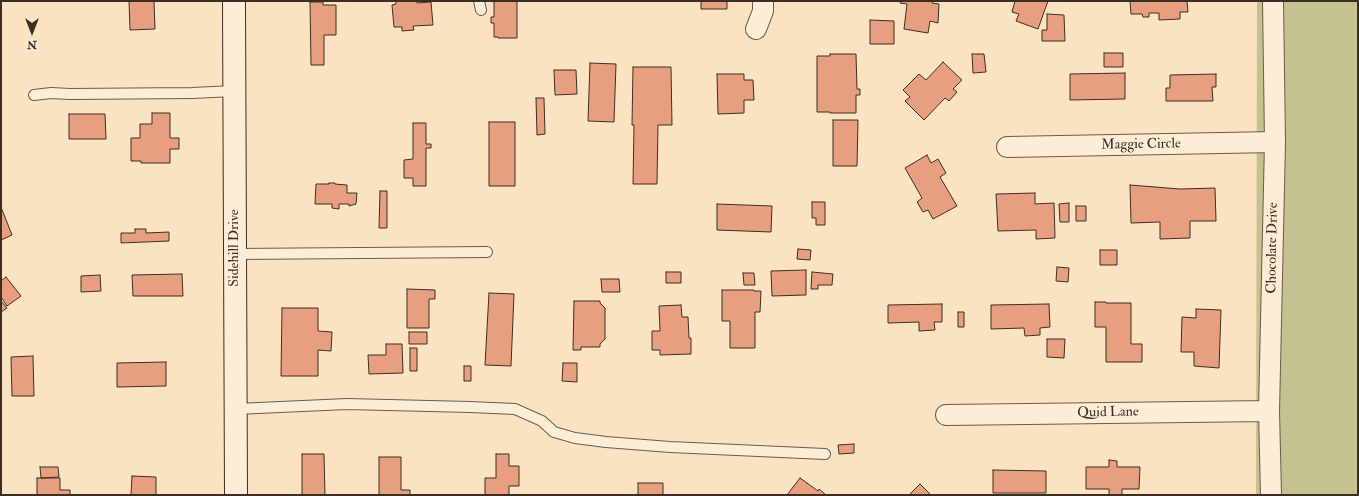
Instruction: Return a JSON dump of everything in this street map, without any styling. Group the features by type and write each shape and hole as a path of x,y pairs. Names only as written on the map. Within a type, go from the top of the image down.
{"street":[{"name":"Sidehill Drive","path":"234,1 236,495"},
{"path":"756,29 762,11 762,1"},
{"name":"Chocolate Drive","path":"1271,495 1269,411 1275,142 1273,1"},
{"name":"Maggie Circle","path":"1007,147 1275,142"},
{"name":"Quid Lane","path":"946,415 1269,411"}],"lane":[{"path":"34,95 51,93 192,93 234,91"},
{"path":"235,254 487,252"},
{"path":"236,409 347,404 515,409 542,422 554,432 575,438 670,447 825,454"}],"shaded area":[{"path":"1257,1 1358,1 1358,495 1256,495"}],"building":[{"path":"129,1 154,1 155,29 130,30"},
{"path":"396,1 417,1 417,3 431,2 433,25 413,26 414,30 402,31 402,27 394,27 392,5 396,4"},
{"path":"494,1 517,1 517,38 494,37 494,23 491,23 491,17 494,17"},
{"path":"701,1 727,1 727,9 701,9"},
{"path":"901,1 933,1 932,3 939,4 938,23 930,21 928,33 904,29 907,4 900,3"},
{"path":"1015,1 1048,1 1038,29 1016,21 1019,14 1012,12"},
{"path":"1130,1 1187,1 1188,12 1180,12 1180,19 1159,20 1159,13 1149,13 1149,17 1143,17 1142,14 1131,14"},
{"path":"310,2 323,2 323,5 336,5 336,35 324,35 324,65 311,65"},
{"path":"1047,14 1064,15 1065,41 1042,41 1042,30 1047,30"},
{"path":"870,20 894,21 894,44 870,44"},
{"path":"1104,53 1123,53 1123,67 1104,67"},
{"path":"830,54 856,54 857,89 860,89 860,95 856,95 856,113 817,112 817,56 830,56"},
{"path":"972,54 984,54 986,72 973,73"},
{"path":"943,62 962,80 953,89 957,92 949,101 945,98 924,120 905,101 910,97 903,90 919,74 926,80"},
{"path":"590,63 616,64 614,122 588,121"},
{"path":"633,67 671,67 672,125 658,125 657,184 633,184"},
{"path":"554,70 576,70 577,94 555,95"},
{"path":"1125,73 1125,99 1070,100 1070,74"},
{"path":"717,74 744,74 744,80 753,80 754,100 744,100 744,113 718,114"},
{"path":"1216,74 1216,87 1212,87 1213,101 1166,101 1166,88 1170,88 1170,75"},
{"path":"536,98 544,98 545,134 537,135"},
{"path":"152,113 170,113 170,138 179,138 179,149 170,149 170,163 141,163 141,161 131,161 131,138 140,138 140,124 152,124"},
{"path":"69,114 105,114 106,139 69,139"},
{"path":"833,120 858,120 857,166 833,166"},
{"path":"489,122 515,122 515,186 489,186"},
{"path":"413,123 426,123 426,144 431,144 431,148 426,148 426,186 413,186 413,178 404,178 404,160 413,159"},
{"path":"927,155 931,163 938,159 946,173 940,177 957,206 933,219 928,210 923,212 917,202 922,198 905,168"},
{"path":"329,183 347,185 347,193 357,193 356,204 349,206 349,204 339,204 339,209 332,208 332,204 315,204 316,184"},
{"path":"1130,185 1180,189 1215,188 1216,221 1190,221 1190,238 1160,239 1160,222 1131,223"},
{"path":"380,191 387,191 387,228 379,228"},
{"path":"1035,193 1035,204 1054,203 1055,238 1036,239 1036,230 998,231 996,194"},
{"path":"812,202 825,202 825,225 816,225 816,218 812,218"},
{"path":"1069,203 1069,222 1060,222 1059,204"},
{"path":"717,204 772,206 771,232 717,230"},
{"path":"1076,206 1086,206 1086,221 1076,221"},
{"path":"1,207 12,235 1,240"},
{"path":"135,229 146,229 146,233 169,232 169,241 121,243 121,233 135,233"},
{"path":"798,249 811,250 810,260 797,259"},
{"path":"1100,250 1117,250 1117,265 1100,265"},
{"path":"1057,267 1069,268 1068,282 1056,281"},
{"path":"806,270 806,295 772,296 771,271"},
{"path":"666,272 681,272 681,283 666,283"},
{"path":"812,272 833,274 832,285 818,285 818,289 811,289"},
{"path":"743,273 754,273 755,285 744,285"},
{"path":"182,274 183,296 133,296 132,275"},
{"path":"100,275 101,291 81,292 81,276"},
{"path":"6,277 21,296 7,306 1,297 1,281"},
{"path":"601,279 619,279 620,292 602,292"},
{"path":"407,289 435,290 435,299 429,299 429,328 407,328"},
{"path":"722,290 761,291 760,312 755,312 755,348 730,348 730,321 722,321"},
{"path":"489,293 514,294 511,366 485,365"},
{"path":"1,301 7,308 1,312"},
{"path":"574,301 600,301 605,308 605,339 600,344 600,347 581,347 581,350 573,350"},
{"path":"1095,302 1131,303 1131,344 1142,344 1142,362 1106,362 1106,327 1095,327"},
{"path":"942,304 942,322 934,322 935,330 919,331 919,322 888,323 888,305"},
{"path":"1049,304 1050,327 1040,328 1040,335 1025,336 1024,328 991,329 991,305"},
{"path":"681,305 682,317 688,317 689,338 691,338 691,354 660,355 660,350 652,350 652,331 660,331 659,306"},
{"path":"282,308 318,308 318,331 332,332 331,351 318,350 318,376 281,376"},
{"path":"1196,309 1221,310 1219,368 1194,366 1194,352 1181,352 1182,317 1196,318"},
{"path":"958,312 964,312 964,327 958,327"},
{"path":"409,332 427,332 427,344 409,344"},
{"path":"1047,339 1065,339 1064,358 1047,357"},
{"path":"386,344 402,344 403,373 369,374 368,355 386,355"},
{"path":"410,348 417,348 417,371 410,371"},
{"path":"33,356 34,396 12,396 11,357"},
{"path":"166,362 166,386 117,387 117,363"},
{"path":"563,363 577,363 577,382 562,381"},
{"path":"464,366 471,366 471,381 464,381"},
{"path":"854,444 854,453 839,454 838,445"},
{"path":"302,454 324,454 325,495 302,495"},
{"path":"496,454 509,454 509,466 519,466 519,486 509,486 509,495 485,495 485,478 496,478"},
{"path":"379,457 401,457 401,490 410,490 410,495 379,495"},
{"path":"1109,460 1117,461 1117,467 1140,467 1139,489 1122,489 1122,495 1109,495 1109,489 1086,489 1086,467 1109,467"},
{"path":"40,467 58,467 59,477 41,478"},
{"path":"993,470 1046,471 1046,493 993,493"},
{"path":"132,476 156,477 156,495 131,495"},
{"path":"37,478 60,478 60,490 70,490 70,495 37,495"},
{"path":"800,478 818,491 819,489 826,495 787,495"},
{"path":"638,483 663,483 663,495 638,495"},
{"path":"920,484 931,495 909,495"}]}
